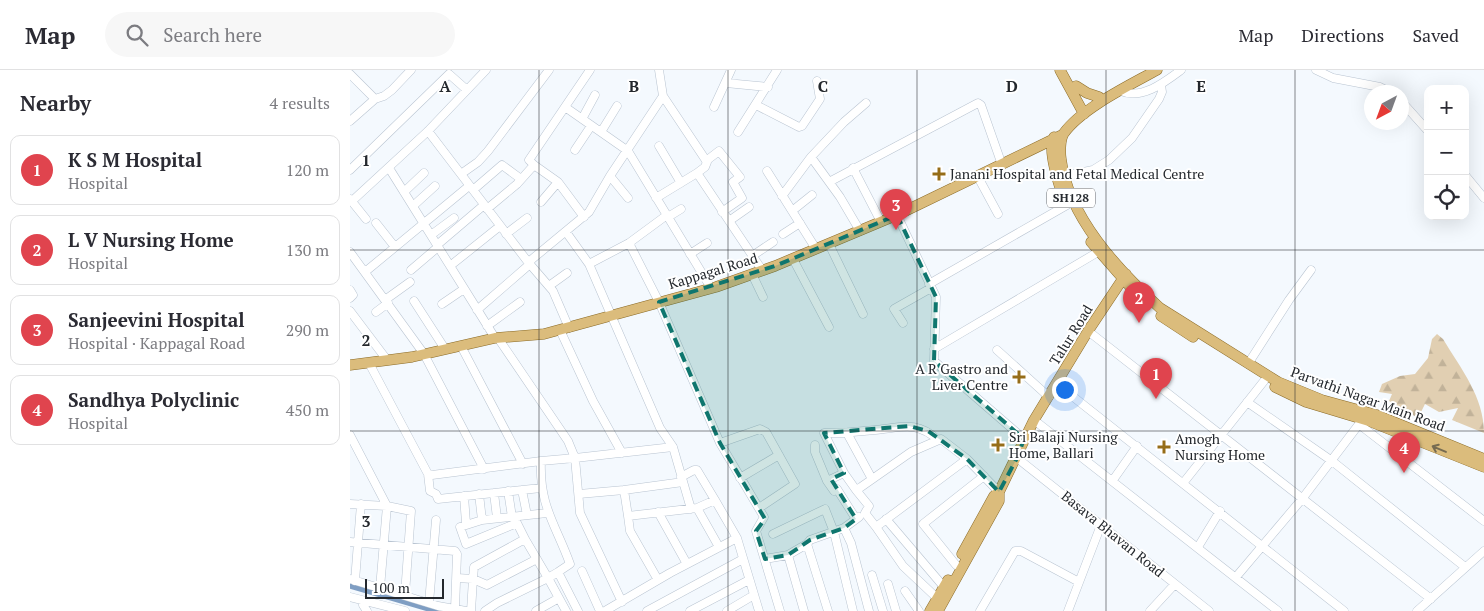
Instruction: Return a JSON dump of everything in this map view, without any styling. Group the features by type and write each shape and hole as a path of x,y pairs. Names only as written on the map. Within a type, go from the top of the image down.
{"main road":[{"path":"1060,70 1084,110"},
{"path":"1068,70 1084,110"},
{"path":"1052,140 1062,125 1084,110 1157,70"},
{"path":"1076,86 1092,96 1099,97 1116,92"},
{"path":"1062,136 1084,110 1099,97"},
{"name":"SH128","path":"1062,136 1060,154 1067,190 1080,216 1124,276"},
{"name":"Kappagal Road","path":"352,362 369,363 424,354 496,338 565,329 710,288 793,259 882,222 1062,136"},
{"name":"Parvathi Nagar Main Road","path":"1052,140 1058,185 1067,205 1098,252 1160,308 1278,382 1363,419 1484,467"},
{"name":"Parvathi Nagar Main Road","path":"1124,276 1153,311 1264,381 1306,402 1440,439 1484,459"},
{"name":"Talur Road","path":"938,611 999,501 1000,492 1034,420 1124,276"},
{"name":"Talur Road","path":"930,611 994,496 1000,492"}],"street":[{"path":"350,121 374,99 384,96 411,70"},
{"path":"366,219 351,200 389,168 428,131 486,70"},
{"path":"461,174 478,162 488,151 548,70"},
{"path":"584,217 558,182 529,160 590,70"},
{"path":"656,198 697,173 705,167 706,161 662,96 659,70"},
{"path":"714,107 731,70"},
{"path":"738,132 777,70"},
{"path":"1116,92 1134,94 1161,85 1181,70"},
{"path":"1316,70 1334,78 1370,85"},
{"path":"350,74 374,99"},
{"path":"350,170 449,74 468,90"},
{"path":"756,105 802,126 820,99 817,81"},
{"path":"726,83 768,87"},
{"path":"1064,176 1093,170 1120,151 1159,99 1162,92 1161,85"},
{"path":"582,119 595,95"},
{"path":"477,310 530,264 531,260 584,217 601,195 610,176 662,96"},
{"path":"782,196 811,158 844,122 866,103"},
{"path":"829,182 978,103 981,104 1002,165"},
{"path":"601,132 617,106"},
{"path":"565,107 628,151 710,288"},
{"path":"1409,110 1427,130"},
{"path":"575,150 591,126"},
{"path":"428,131 506,234 549,286 593,402 622,453"},
{"path":"659,146 682,182"},
{"path":"706,161 720,151 740,177 733,182 742,198 722,212"},
{"path":"811,158 829,182 860,231"},
{"path":"365,272 424,223 502,165 521,179"},
{"path":"411,270 437,246 521,179 534,165"},
{"path":"389,168 487,326 568,440 574,458 580,512 622,602"},
{"path":"853,168 882,222"},
{"path":"767,171 816,249"},
{"path":"404,192 424,173"},
{"path":"697,173 762,270"},
{"path":"610,176 628,198"},
{"path":"978,177 998,214"},
{"path":"1469,180 1484,198"},
{"path":"542,202 558,182"},
{"path":"413,206 435,186"},
{"path":"792,211 812,195"},
{"path":"902,323 894,308 1067,205"},
{"path":"729,222 749,207"},
{"path":"588,264 629,243 667,216 681,209"},
{"path":"897,215 936,297 934,361 1024,439"},
{"path":"430,235 454,218"},
{"path":"506,234 527,218"},
{"path":"376,222 395,247"},
{"path":"783,234 800,223"},
{"path":"450,266 500,226"},
{"path":"566,232 588,264 660,428 673,447 682,480 694,508 719,547"},
{"path":"752,256 773,242"},
{"path":"629,243 659,302 720,443 764,519 757,526 756,531 780,611"},
{"path":"690,254 707,243"},
{"path":"829,244 863,314"},
{"path":"350,252 424,354 484,469"},
{"path":"934,349 1098,252"},
{"path":"793,259 829,327"},
{"path":"1248,364 1289,300 1311,270"},
{"path":"549,286 566,273"},
{"path":"752,274 763,297"},
{"path":"376,312 410,282"},
{"path":"442,304 464,289"},
{"path":"350,290 353,295 350,298"},
{"path":"414,301 445,349"},
{"path":"487,326 520,302"},
{"path":"350,311 387,360"},
{"path":"1088,331 1431,599"},
{"path":"460,346 523,464"},
{"path":"997,350 1049,397"},
{"path":"369,363 428,474 430,492 436,494 438,499 541,488"},
{"path":"1184,482 1264,381"},
{"path":"1057,384 1184,482 1344,611"},
{"path":"1247,402 1332,461 1465,567"},
{"path":"1236,577 1302,499 1363,419 1484,521"},
{"path":"1034,420 1278,611"},
{"path":"765,559 788,555 807,544 810,540 844,528 865,512 869,506 844,473 824,433 847,433 909,426 928,431 938,440"},
{"path":"720,443 763,429 779,455 794,484 759,508"},
{"path":"847,433 872,479"},
{"path":"350,435 387,506 380,588"},
{"path":"856,490 911,452 942,439 967,459 1000,492"},
{"path":"815,445 815,452 827,481 834,491 837,489 856,519"},
{"path":"1113,480 1137,446"},
{"path":"428,474 432,476 541,461 673,447"},
{"path":"740,478 779,455"},
{"name":"Basava Bhavan Road","path":"1017,458 1209,611"},
{"path":"876,527 967,459"},
{"path":"485,611 548,578 570,564 547,513 541,488 541,461"},
{"path":"579,494 624,490 682,480 694,470 698,470 737,538 759,611"},
{"path":"827,481 844,473"},
{"path":"956,565 923,524 984,476"},
{"path":"522,490 527,515"},
{"path":"624,490 630,530 658,580"},
{"path":"508,491 515,519 566,611"},
{"path":"494,493 497,518"},
{"path":"479,494 482,520"},
{"path":"464,496 466,523"},
{"path":"628,516 694,508 715,500"},
{"path":"350,504 387,506 411,512 406,594"},
{"path":"361,504 354,542 353,580 466,611"},
{"path":"773,534 823,509 826,510 834,532 853,611"},
{"path":"1198,547 1220,511"},
{"path":"658,512 687,564"},
{"path":"865,512 903,566 937,598"},
{"path":"515,519 497,518 482,520 461,525 460,529 466,544 515,519 527,515 547,513"},
{"path":"429,602 436,520"},
{"path":"886,520 944,587"},
{"path":"1068,611 1102,525"},
{"path":"844,528 851,543 869,611"},
{"path":"606,611 658,580 737,538"},
{"path":"471,611 474,567 525,539"},
{"path":"354,542 456,552 455,609"},
{"path":"807,544 828,611"},
{"path":"980,611 1015,551 1021,551 1079,582"},
{"path":"1417,611 1484,551"},
{"path":"788,555 804,611"},
{"path":"457,578 473,578 486,585 537,559"},
{"path":"647,611 743,559"},
{"path":"558,572 578,611"},
{"path":"582,572 600,611"},
{"path":"872,575 883,611"},
{"path":"691,611 750,580"},
{"path":"888,584 896,611"},
{"path":"1150,611 1175,584"},
{"path":"905,591 920,611"},
{"path":"728,611 754,595"},
{"path":"350,597 402,611"},
{"path":"536,611 559,598"},
{"path":"363,601 367,611"}],"highlighted area":[{"path":"897,215 936,297 934,361 1024,439 1017,458 999,492 967,459 928,431 909,426 824,433 844,473 831,479 856,519 844,528 810,540 788,555 765,559 756,531 765,519 720,443 659,302 775,266"}],"green space":[{"path":"1437,334 1443,339 1476,395 1483,420 1484,433 1452,420 1458,408 1439,412 1425,404 1418,418 1389,401 1392,394 1379,392 1382,384 1400,376 1415,374 1428,358 1432,339"}],"waterway":[{"path":"350,586 436,611"}],"place":[{"name":"Janani Hospital and Fetal Medical Centre","path":"939,174"},
{"name":"Sanjeevini Hospital","path":"896,230"},
{"name":"L V Nursing Home","path":"1139,323"},
{"name":"A R Gastro and Liver Centre","path":"1019,377"},
{"name":"K S M Hospital","path":"1156,399"},
{"name":"Sri Balaji Nursing Home, Ballari","path":"998,445"},
{"name":"Amogh Nursing Home","path":"1164,447"},
{"name":"Sandhya Polyclinic","path":"1404,473"}]}
